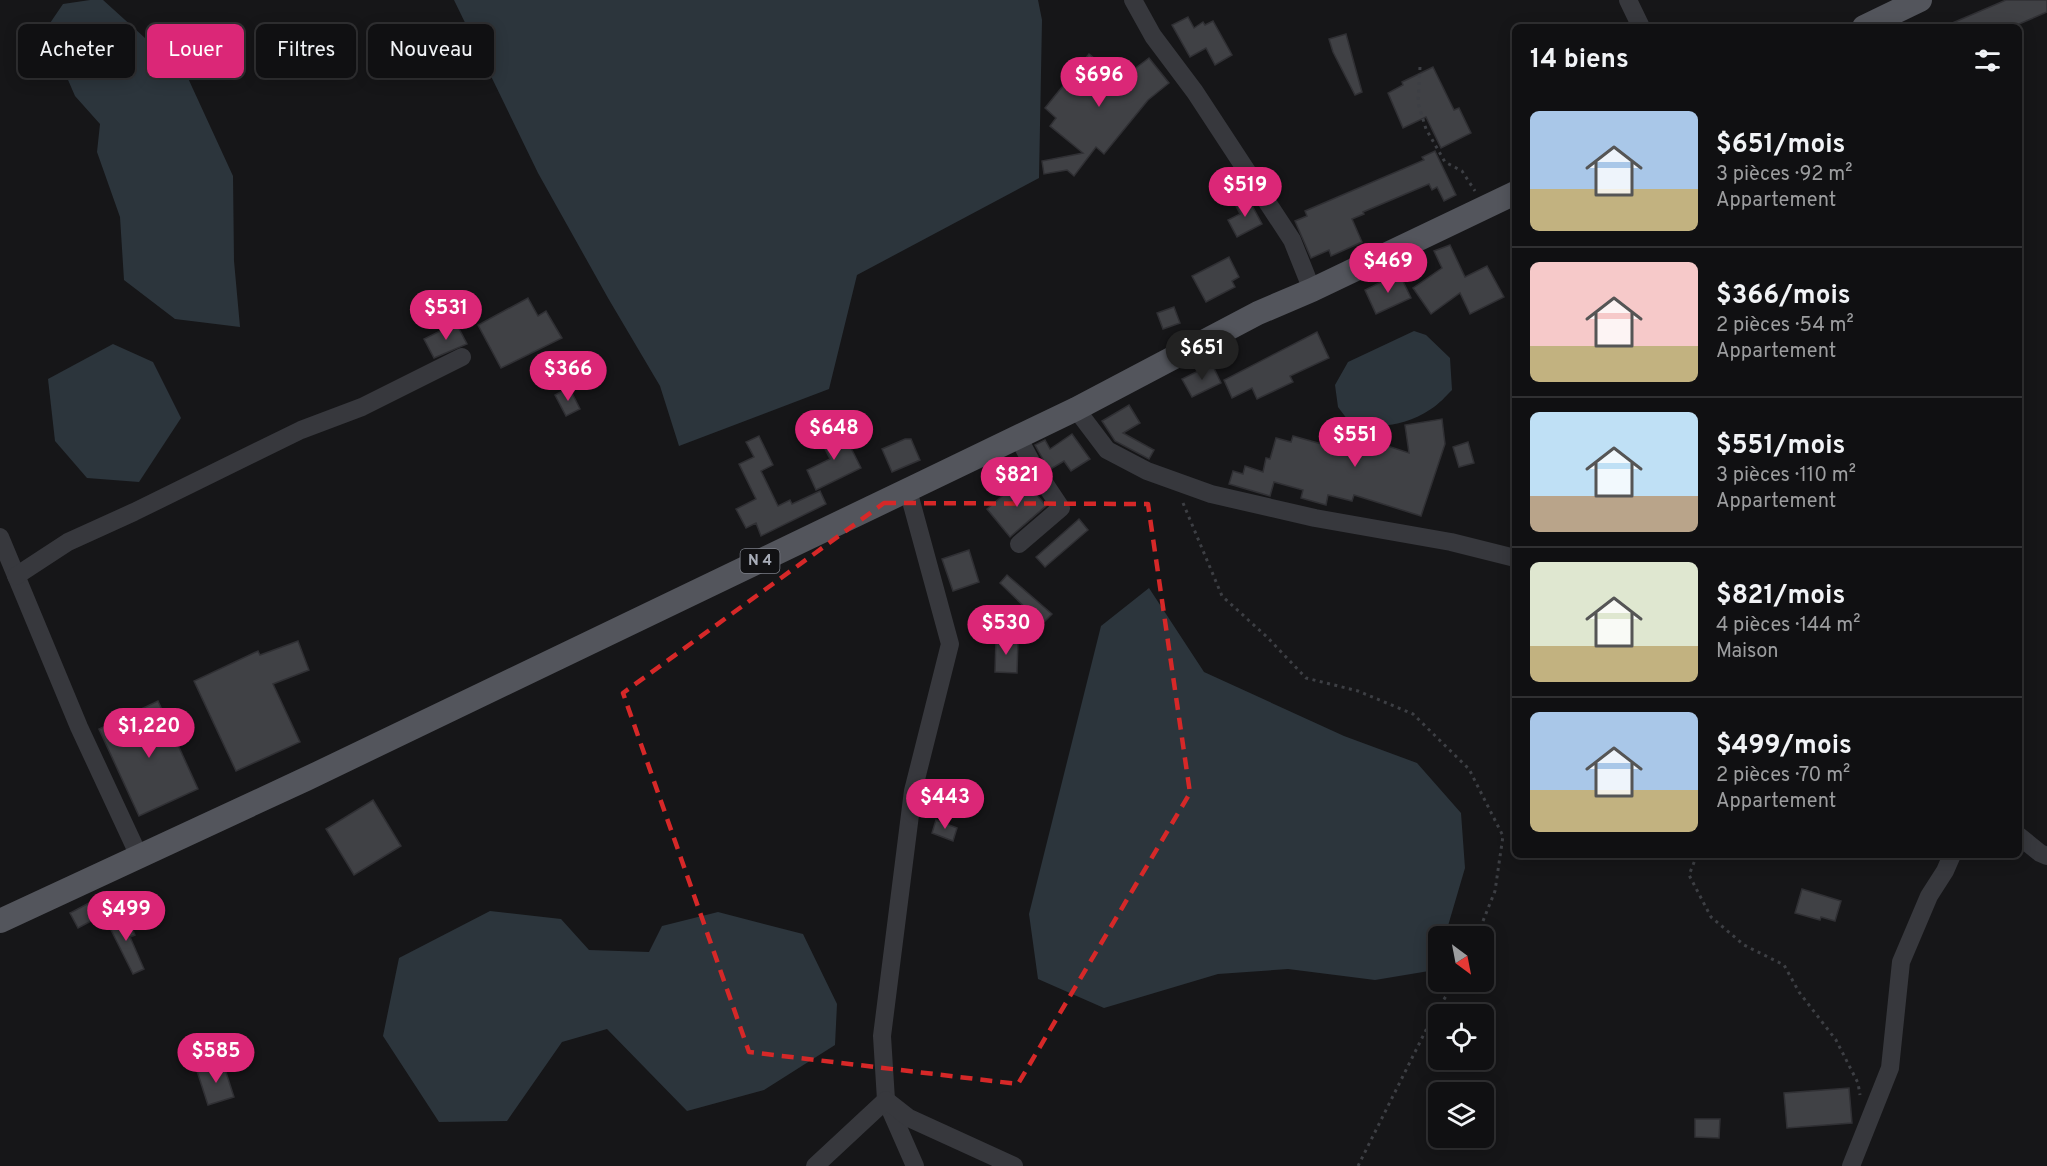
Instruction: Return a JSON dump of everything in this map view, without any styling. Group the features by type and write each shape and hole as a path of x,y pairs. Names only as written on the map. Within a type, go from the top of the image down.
{"main road":[{"path":"1870,24 1920,0"},
{"name":"N 4","path":"0,921 327,768 1076,410 1258,313 1312,290 1512,195"}],"street":[{"path":"1133,0 1153,36 1195,92 1292,240 1312,290"},
{"path":"1628,0 1640,24"},
{"path":"16,576 68,542 301,430 362,407 462,357"},
{"path":"1076,410 1107,450 1147,471 1210,494 1315,518 1451,542 1512,557"},
{"path":"1018,437 1035,470 1061,508 1019,544"},
{"path":"908,490 950,644 913,790 882,1036 886,1100 915,1166"},
{"path":"0,537 79,727 139,856"},
{"path":"2022,839 2047,856"},
{"path":"1851,1166 1890,1068 1901,962 1929,896 1951,858"},
{"path":"815,1166 886,1100"},
{"path":"886,1100 909,1118 1014,1166"}],"path":[{"path":"1420,67 1418,103 1426,129 1445,162 1462,171 1486,207"},
{"path":"1174,480 1222,596 1267,637 1306,678 1358,691 1413,714 1469,769 1503,836 1495,891 1481,926"},
{"path":"1696,858 1689,875 1711,917 1744,945 1784,965 1799,992 1836,1040 1858,1083 1865,1129"},
{"path":"1358,1166 1428,1026 1448,992"}],"highlighted area":[{"path":"884,503 1148,504 1190,793 1018,1084 749,1052 623,693"}],"shaded area":[{"path":"103,0 130,24 49,24 63,4"},
{"path":"454,0 1038,0 1042,20 1039,178 857,275 829,389 679,446 660,386 538,173 492,78 494,78 494,24 466,24"},
{"path":"135,29 147,40 147,78 188,78 233,176 234,261 240,327 175,319 124,280 120,217 97,152 100,124 75,96 67,78 135,78"},
{"path":"1414,331 1426,335 1450,358 1452,390 1431,409 1401,423 1382,426 1350,423 1338,407 1335,385 1348,362"},
{"path":"113,344 153,362 181,418 139,482 87,478 55,441 48,379"},
{"path":"1149,588 1204,672 1344,736 1417,763 1461,813 1465,868 1448,926 1428,926 1428,971 1375,980 1288,969 1218,974 1104,1008 1038,979 1029,914 1101,626"},
{"path":"490,911 561,919 589,950 649,952 662,926 718,912 803,934 837,1004 835,1045 764,1090 687,1111 607,1029 562,1042 507,1121 439,1122 383,1036 399,958"}],"building":[{"path":"2006,0 2047,0 2047,12 2019,24 1950,24"},
{"path":"1188,17 1194,28 1203,22 1205,25 1213,21 1232,55 1215,65 1206,48 1190,57 1172,25"},
{"path":"1346,34 1362,92 1355,95 1333,52 1329,39"},
{"path":"1089,54 1121,80 1130,68 1133,70 1149,58 1169,83 1148,100 1104,154 1096,147 1074,176 1067,170 1044,174 1042,161 1083,153 1050,126 1056,118 1045,108"},
{"path":"1433,67 1454,110 1459,108 1471,133 1441,148 1426,117 1403,128 1388,93 1403,85 1402,82"},
{"path":"1435,151 1456,195 1444,201 1437,187 1432,190 1429,184 1363,212 1364,214 1352,219 1362,242 1331,256 1329,250 1311,258 1295,221 1307,216 1305,211 1424,160 1422,157"},
{"path":"1248,198 1262,224 1237,237 1228,220 1240,214 1235,204"},
{"path":"1450,245 1465,277 1487,266 1504,297 1470,314 1460,293 1431,314 1413,288 1442,268 1434,251"},
{"path":"1229,257 1239,277 1232,281 1235,287 1206,302 1192,276"},
{"path":"1399,273 1411,298 1376,314 1365,290"},
{"path":"528,298 538,316 546,311 562,338 501,368 478,325"},
{"path":"1174,307 1180,323 1163,329 1157,313"},
{"path":"456,323 467,344 434,358 424,339"},
{"path":"1317,332 1329,358 1290,376 1293,382 1257,399 1252,388 1232,398 1224,380"},
{"path":"1212,364 1221,383 1192,397 1182,379"},
{"path":"569,387 580,409 566,416 555,395"},
{"path":"1129,405 1140,423 1123,433 1154,450 1149,459 1115,441 1102,421"},
{"path":"1442,419 1445,444 1421,516 1354,495 1352,501 1328,495 1326,505 1301,498 1303,490 1274,482 1270,496 1229,484 1233,471 1243,474 1245,466 1263,472 1266,458 1270,459 1276,438 1291,442 1293,436 1343,450 1350,426 1372,432 1369,440 1409,453 1405,425"},
{"path":"841,428 861,468 816,490 807,470 830,459 820,439"},
{"path":"1072,434 1090,459 1071,471 1064,461 1049,470 1035,445 1045,440 1050,449"},
{"path":"759,436 773,465 761,471 778,506 790,500 792,504 820,491 826,504 761,536 756,523 746,528 736,509 756,499 739,464 754,457 746,442"},
{"path":"905,439 911,439 920,460 892,472 882,449"},
{"path":"1468,442 1474,463 1459,467 1453,447"},
{"path":"1023,478 1046,506 1010,537 987,509"},
{"path":"1079,519 1088,530 1045,567 1036,557"},
{"path":"969,550 979,582 953,591 942,559"},
{"path":"1007,575 1052,614 1042,624 1000,583"},
{"path":"996,638 1018,639 1017,673 995,672"},
{"path":"298,641 309,670 273,684 300,742 236,771 194,681 258,651 260,655"},
{"path":"158,701 198,789 139,816 99,729"},
{"path":"373,800 401,846 354,875 326,829"},
{"path":"936,820 957,828 953,841 932,833"},
{"path":"1802,889 1841,901 1835,921 1821,917 1820,920 1795,913"},
{"path":"89,903 97,918 78,928 70,913"},
{"path":"126,914 135,935 130,937 144,969 133,974 107,922"},
{"path":"223,1063 234,1097 208,1105 197,1071"},
{"path":"1849,1088 1852,1123 1787,1128 1784,1093"},
{"path":"1695,1119 1720,1119 1719,1138 1695,1137"}]}
